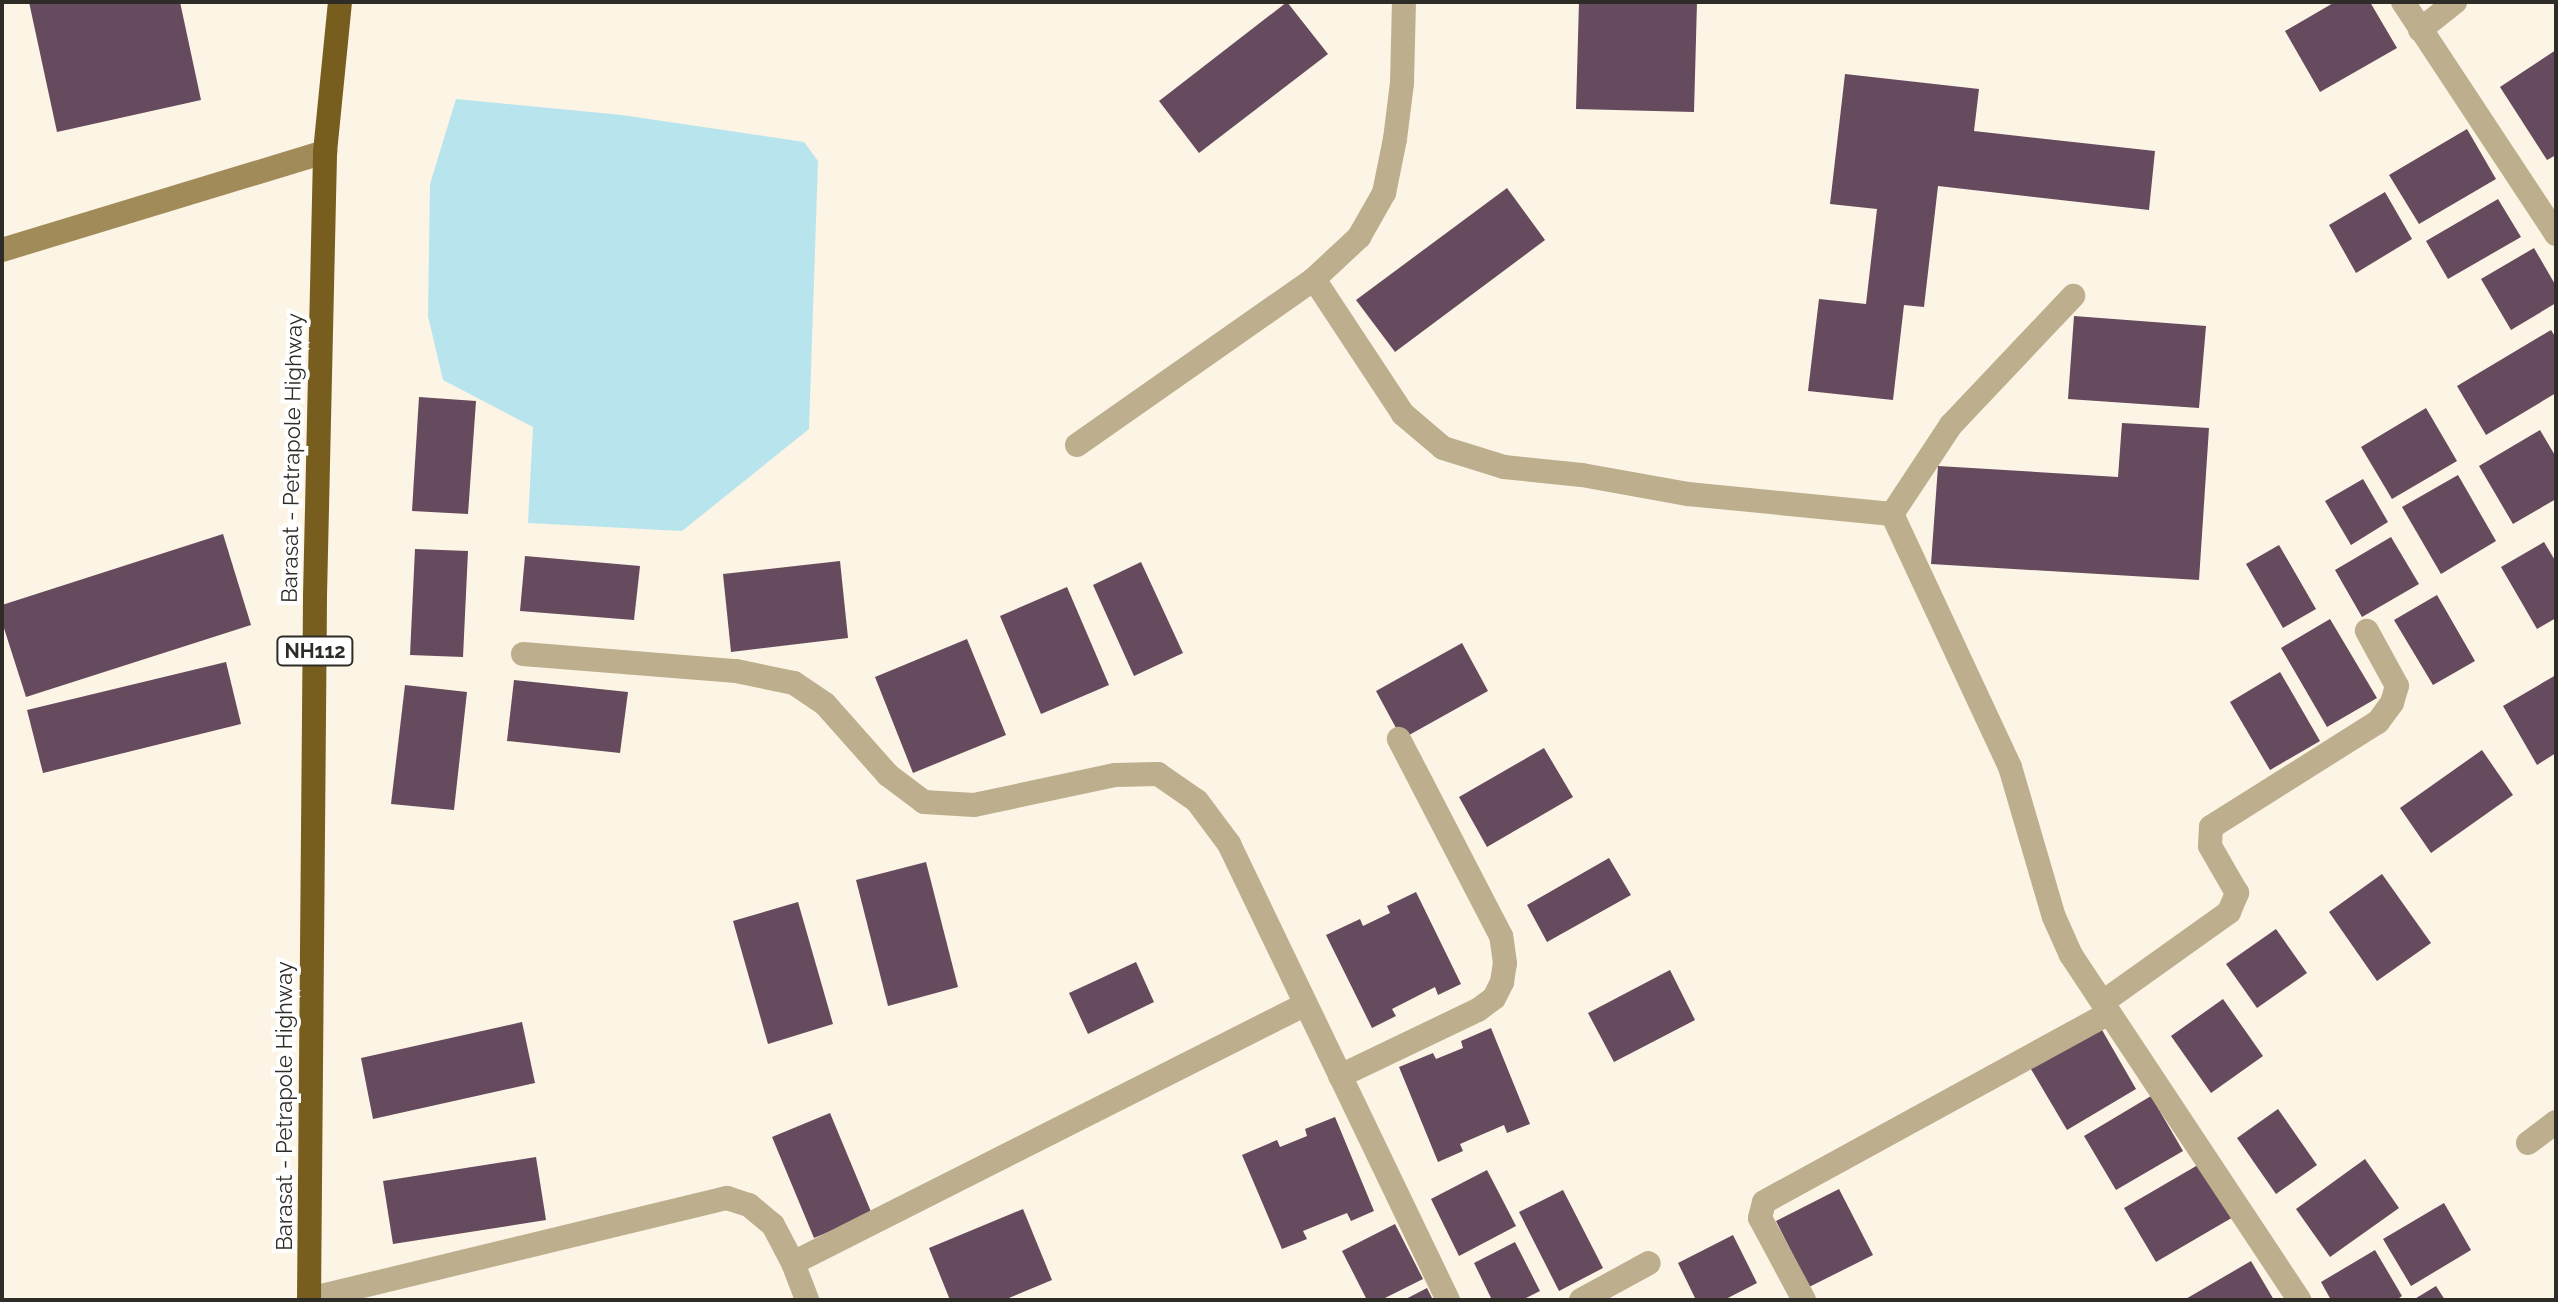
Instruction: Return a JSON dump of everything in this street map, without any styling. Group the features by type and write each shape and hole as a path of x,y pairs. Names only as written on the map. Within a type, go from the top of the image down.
{"highway":[{"name":"Barasat - Petrapole Highway","path":"309,1300 315,596 325,152 340,2"}],"street":[{"path":"1077,445 1314,279 1359,237 1384,193 1402,83 1404,2"},
{"path":"2403,2 2556,234"},
{"path":"2420,30 2455,2"},
{"path":"2,250 325,152"},
{"path":"1314,279 1403,414 1443,448 1504,467 1582,475 1688,494 1892,514"},
{"path":"1892,514 1951,425 2073,296"},
{"path":"1892,514 2010,767 2054,917 2071,955 2299,1300"},
{"path":"1804,1300 1760,1218 1764,1202 2106,1008 2229,912 2237,893 2210,846 2211,827 2378,722 2392,703 2397,686 2367,631"},
{"path":"523,654 736,671 794,683 825,704 888,775 924,802 974,805 1115,775 1158,774 1197,801 1229,844 1448,1300"},
{"path":"1340,1076 1465,1018 1494,998 1502,982 1505,963 1501,936 1399,739"},
{"path":"793,1263 1304,1005"},
{"path":"2528,1143 2556,1122"},
{"path":"309,1300 727,1198 749,1205 773,1225 793,1263 807,1300"},
{"path":"1581,1300 1649,1263"}],"water":[{"path":"456,99 622,115 804,142 818,161 809,429 682,531 528,523 533,427 443,380 428,316 430,184"}],"building":[{"path":"29,2 180,2 201,100 57,132"},
{"path":"1287,2 1328,54 1199,153 1159,101"},
{"path":"1579,2 1697,2 1694,112 1576,109"},
{"path":"2335,2 2370,2 2397,48 2320,92 2285,31"},
{"path":"2556,50 2556,155 2547,160 2500,87"},
{"path":"1845,74 1979,89 1974,131 2155,151 2149,210 1938,186 1924,307 1904,305 1893,400 1808,391 1819,299 1866,304 1877,209 1830,204"},
{"path":"2467,129 2496,179 2419,224 2389,175"},
{"path":"1507,188 1545,240 1395,352 1356,300"},
{"path":"2385,192 2412,239 2356,273 2329,225"},
{"path":"2498,199 2521,237 2448,279 2426,241"},
{"path":"2534,248 2556,286 2556,303 2511,330 2481,279"},
{"path":"2074,316 2206,326 2199,408 2068,399"},
{"path":"2551,330 2556,338 2556,393 2486,435 2457,386"},
{"path":"419,397 476,401 468,514 412,511"},
{"path":"2426,408 2457,461 2392,499 2361,447"},
{"path":"2122,423 2209,428 2199,580 1931,564 1938,466 2118,477"},
{"path":"2540,430 2556,457 2556,499 2513,524 2479,466"},
{"path":"2458,475 2496,541 2441,574 2402,507"},
{"path":"2363,479 2388,522 2351,545 2325,501"},
{"path":"223,534 251,625 26,697 2,622 2,605"},
{"path":"2391,537 2419,584 2362,617 2335,570"},
{"path":"2544,542 2556,562 2556,618 2537,629 2501,567"},
{"path":"2279,545 2316,609 2283,628 2246,564"},
{"path":"415,549 468,551 463,657 410,655"},
{"path":"525,556 640,566 634,620 520,611"},
{"path":"840,561 848,638 731,652 723,574"},
{"path":"1141,562 1183,653 1134,676 1093,585"},
{"path":"1067,587 1109,685 1041,714 1000,616"},
{"path":"2437,595 2475,661 2433,685 2394,620"},
{"path":"2330,619 2377,698 2327,727 2281,648"},
{"path":"967,639 1006,735 913,773 875,677"},
{"path":"1462,643 1488,691 1402,739 1376,691"},
{"path":"226,662 241,724 43,773 27,710"},
{"path":"2280,672 2320,741 2270,770 2230,702"},
{"path":"2556,675 2556,753 2537,765 2503,706"},
{"path":"514,680 628,692 620,753 507,741"},
{"path":"405,685 467,692 454,810 391,804"},
{"path":"1544,748 1573,797 1487,847 1459,797"},
{"path":"2482,750 2513,795 2431,853 2400,808"},
{"path":"1609,858 1631,895 1547,942 1527,905"},
{"path":"926,862 958,987 888,1006 856,880"},
{"path":"2382,874 2431,943 2377,981 2329,912"},
{"path":"1416,892 1461,984 1438,995 1435,987 1392,1009 1396,1016 1372,1028 1326,935 1360,919 1363,926 1390,913 1387,906"},
{"path":"798,902 833,1024 768,1044 733,921"},
{"path":"2276,929 2307,973 2257,1008 2226,964"},
{"path":"1136,962 1154,1002 1088,1034 1069,993"},
{"path":"1670,970 1695,1020 1614,1062 1588,1013"},
{"path":"2223,999 2263,1056 2211,1093 2171,1036"},
{"path":"522,1022 535,1083 373,1119 361,1058"},
{"path":"2098,1023 2136,1089 2067,1130 2028,1064"},
{"path":"1491,1028 1530,1124 1507,1133 1504,1125 1460,1144 1463,1151 1438,1162 1399,1067 1433,1053 1436,1059 1463,1048 1461,1041"},
{"path":"2151,1096 2183,1151 2116,1190 2084,1136"},
{"path":"2278,1109 2317,1165 2276,1194 2237,1138"},
{"path":"830,1113 872,1214 814,1238 772,1137"},
{"path":"1335,1117 1374,1211 1351,1221 1347,1213 1303,1231 1307,1239 1282,1249 1242,1155 1277,1140 1280,1147 1307,1136 1305,1129"},
{"path":"536,1157 546,1220 393,1244 383,1181"},
{"path":"2365,1159 2399,1208 2330,1257 2296,1209"},
{"path":"2203,1162 2235,1216 2156,1262 2124,1208"},
{"path":"1487,1170 1516,1226 1459,1256 1431,1199"},
{"path":"1839,1189 1873,1255 1809,1287 1776,1221"},
{"path":"1563,1190 1603,1268 1559,1291 1519,1212"},
{"path":"2444,1203 2471,1250 2411,1286 2383,1239"},
{"path":"1023,1209 1052,1280 1004,1300 950,1300 929,1248"},
{"path":"1395,1224 1423,1279 1381,1300 1367,1300 1342,1251"},
{"path":"1733,1235 1757,1283 1724,1300 1696,1300 1678,1263"},
{"path":"1515,1242 1540,1291 1522,1300 1492,1300 1474,1263"},
{"path":"2375,1250 2402,1296 2396,1300 2331,1300 2321,1282"},
{"path":"2251,1261 2274,1300 2184,1300"},
{"path":"2436,1286 2445,1300 2413,1300"},
{"path":"1427,1288 1433,1300 1404,1300"}]}
